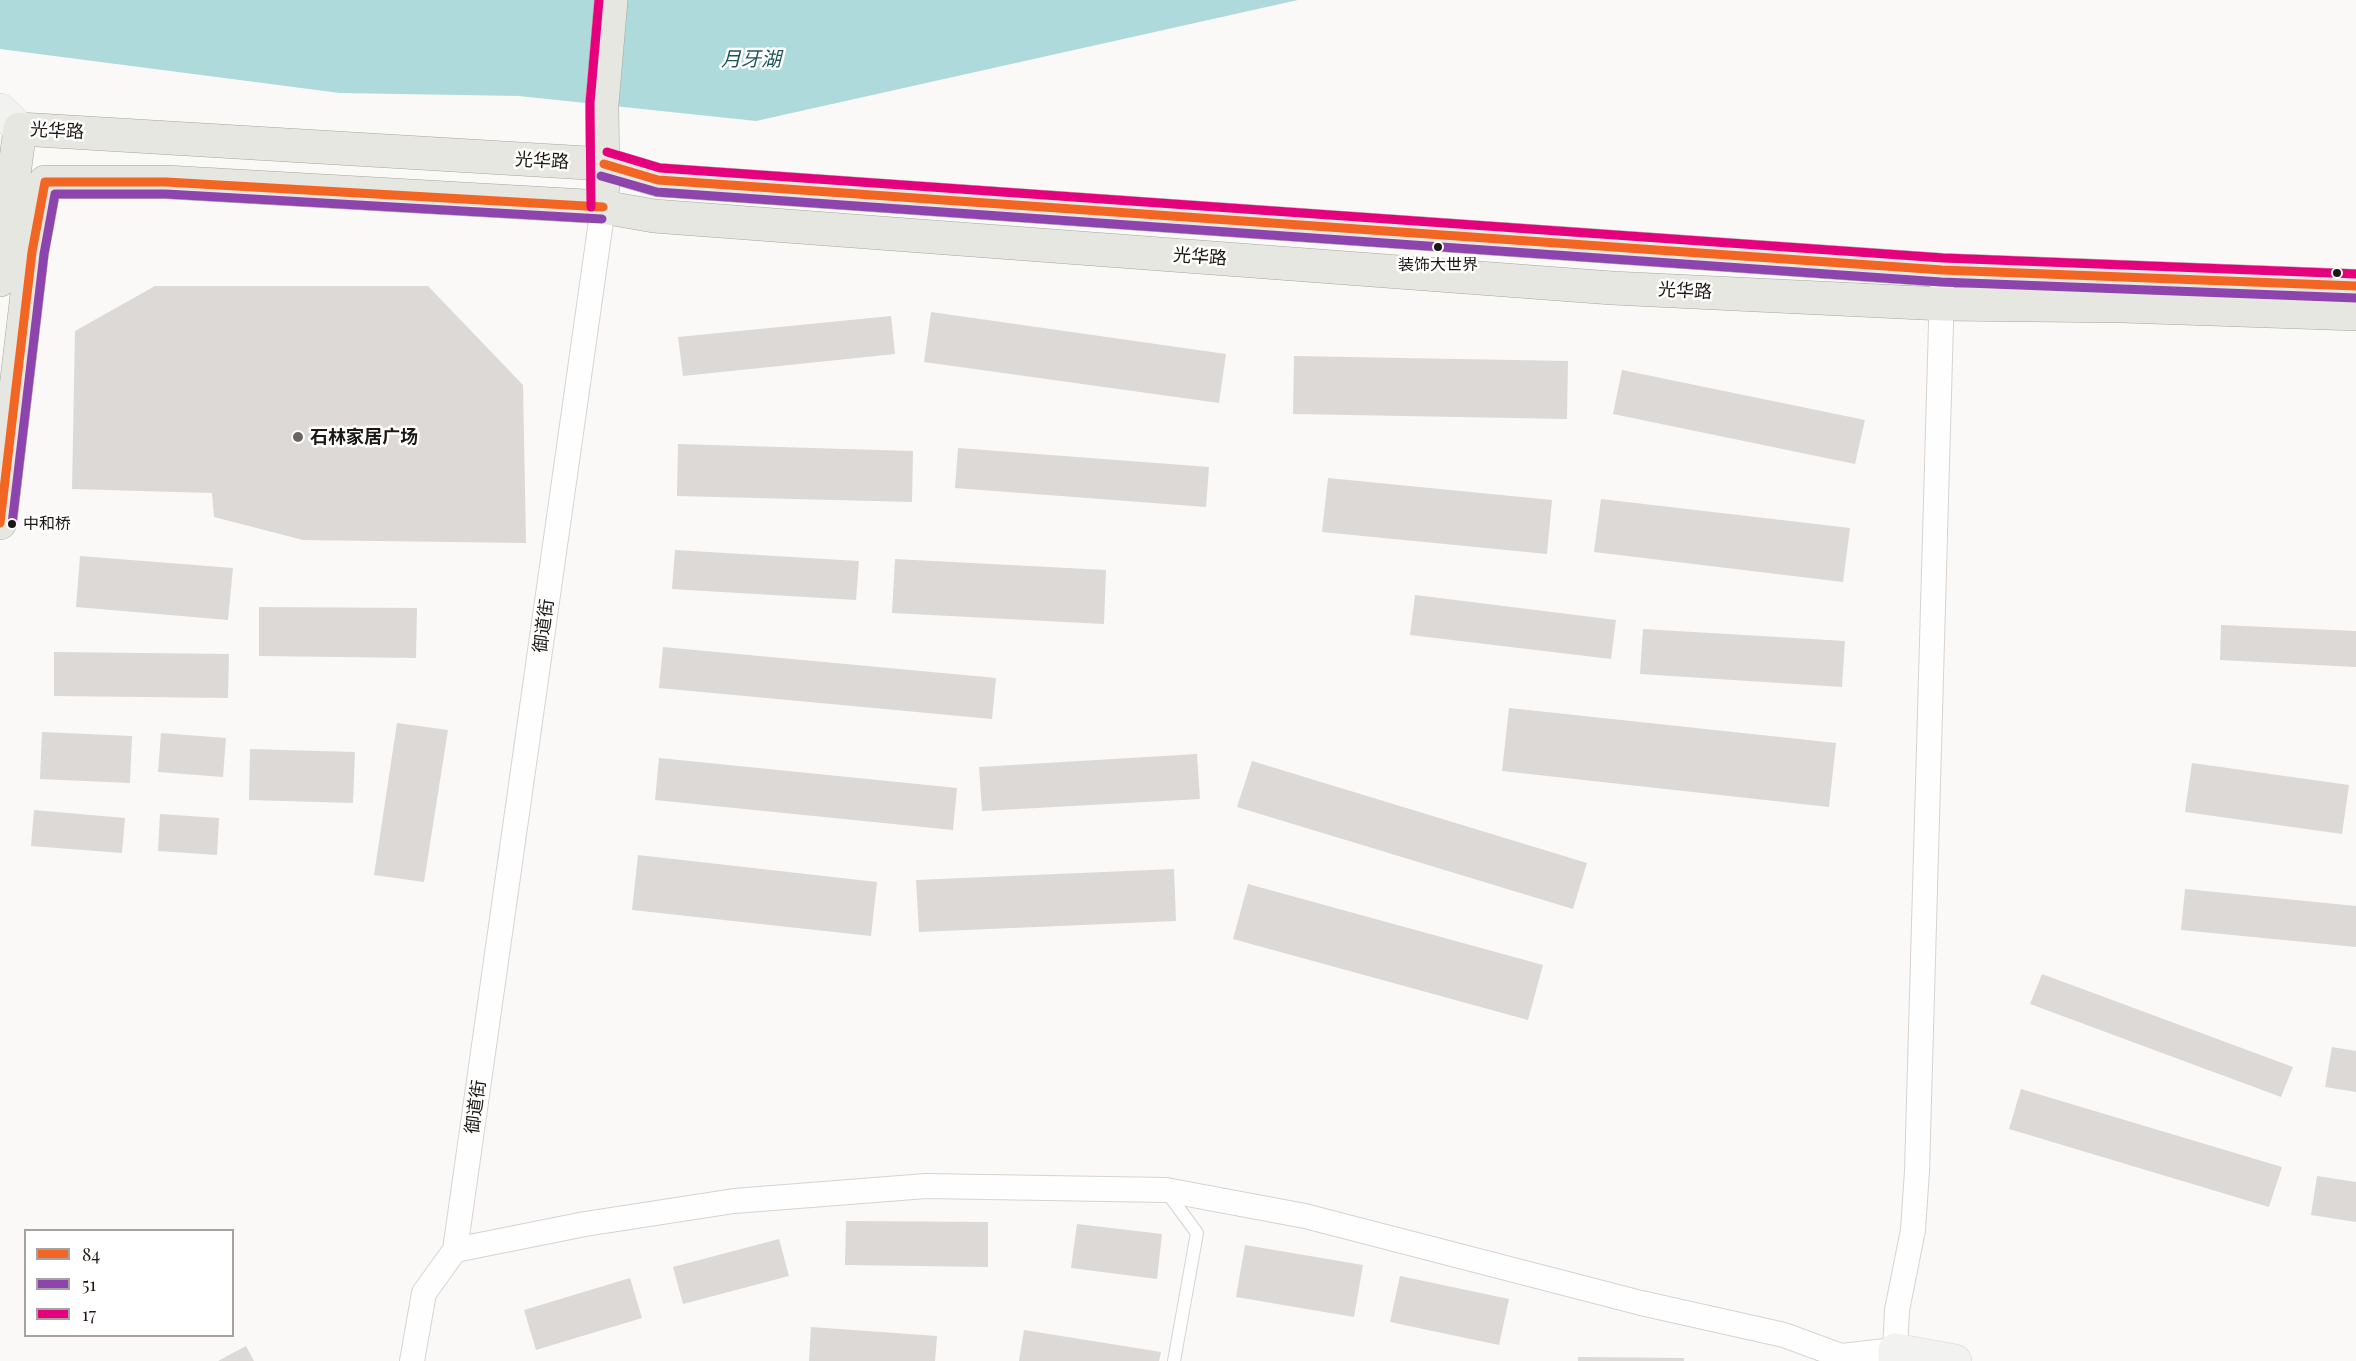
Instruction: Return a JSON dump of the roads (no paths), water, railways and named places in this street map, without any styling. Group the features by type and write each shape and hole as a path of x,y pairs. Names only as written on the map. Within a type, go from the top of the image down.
{"main road":[{"path":"603,207 602,104 611,0"},
{"path":"0,280 10,119"},
{"name":"光华路","path":"10,119 604,164 658,180 1942,270 2356,286"},
{"name":"光华路","path":"0,523 32,252 45,182 166,182 603,207 654,216 1612,288 1942,304 2123,306 2356,314"}],"street":[{"name":"御道街","path":"455,1250 603,207"},
{"path":"1895,1355 1897,1310 1913,1230 1917,1171 1942,270"},
{"path":"412,1361 424,1293 455,1250 585,1224 734,1201 926,1186 1166,1190 1305,1216 1641,1303 1784,1335 1841,1356 1895,1355 1955,1361"}],"lane":[{"path":"1166,1190 1197,1233 1174,1361"}],"water":[{"name":"月牙湖","path":"0,0 1298,0 756,121 519,96 340,93 0,49"}],"place":[{"name":"装饰大世界","path":"1438,247"},
{"name":"石林家居广场","path":"298,437"},
{"name":"中和桥","path":"12,524"}]}
